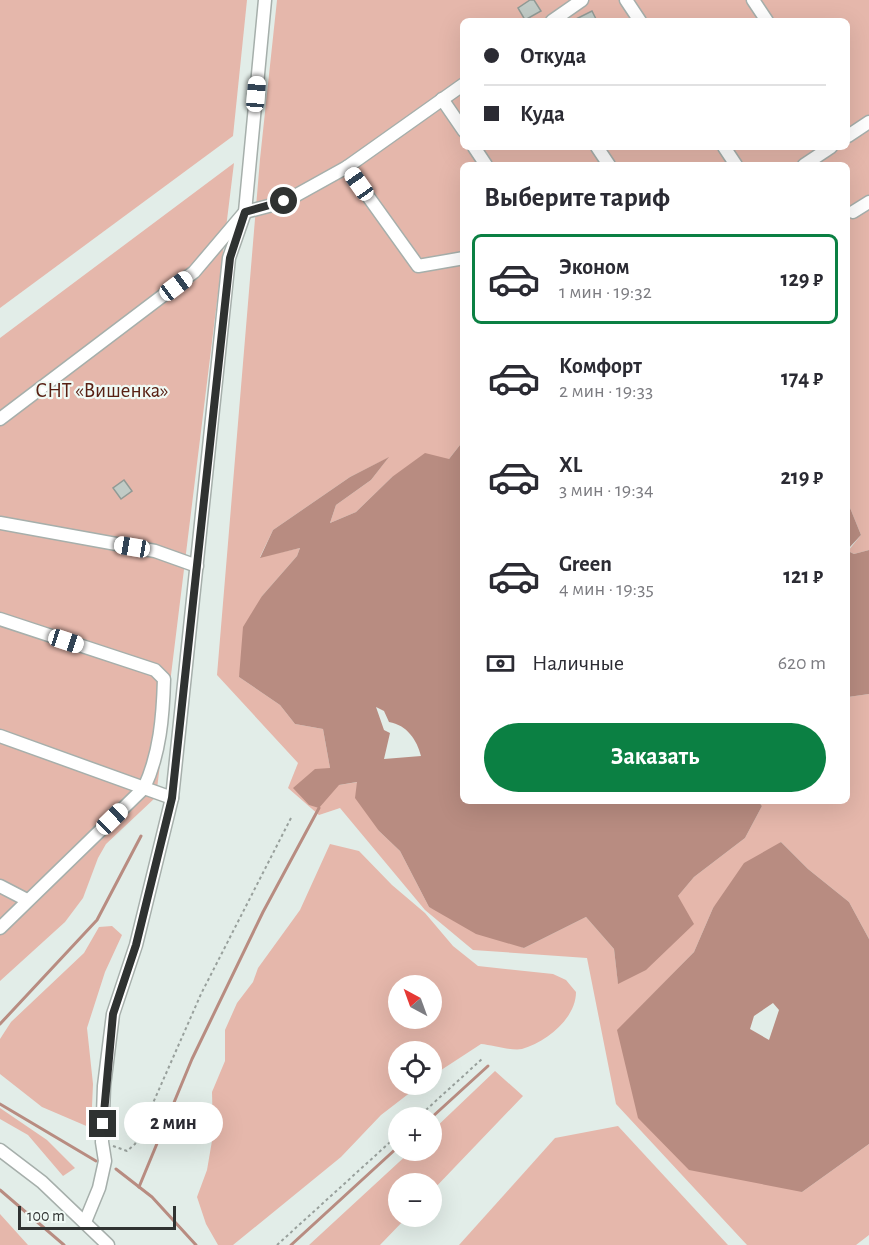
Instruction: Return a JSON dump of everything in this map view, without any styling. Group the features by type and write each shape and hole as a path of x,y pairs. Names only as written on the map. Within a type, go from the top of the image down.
{"street":[{"path":"85,1222 99,1188 105,1161 102,1142 104,1086 113,1014 136,945 172,798 230,258 245,212 265,0"},
{"path":"556,18 582,0"},
{"path":"626,0 638,18"},
{"path":"753,0 765,18"},
{"path":"0,419 194,272 245,212 284,201 347,167 460,87"},
{"path":"442,99 460,125"},
{"path":"850,135 869,122"},
{"path":"808,162 826,150"},
{"path":"347,167 418,266 460,259"},
{"path":"853,212 869,202"},
{"path":"0,523 155,551 197,566"},
{"path":"0,619 155,670 164,679 163,718 152,773 144,788 0,928"},
{"path":"0,736 172,798"},
{"path":"0,886 27,900"},
{"path":"0,1150 42,1182 108,1245"}],"path":[{"path":"102,1142 127,1151 135,1144 201,993 291,818"},
{"path":"429,1107 482,1059"},
{"path":"277,1245 388,1144"}],"green space":[{"path":"0,0 247,0 233,136 0,308"},
{"path":"277,0 869,0 869,550 854,554 850,552 850,549 861,535 850,508 850,162 460,162 460,445 449,459 392,477 356,512 330,523 336,505 371,480 388,458 350,477 273,530 260,557 300,548 297,556 262,596 239,677 280,705 295,724 323,729 330,768 339,785 358,782 379,831 400,851 429,907 524,948 586,917 614,949 618,983 677,897 694,877 745,838 762,806 760,804 850,804 850,697 869,694 869,939 849,902 808,869 781,842 713,908 694,952 618,1030 802,1192 869,1144 869,1235 856,1245 747,1245 616,1104 587,958 473,950 425,910 340,808 319,815 288,788 298,763 217,675 260,159"},
{"name":"СНТ «Вишенка»","path":"234,163 156,797 106,844 98,858 83,898 65,922 0,981 0,338"},
{"path":"330,844 359,851 392,885 425,913 453,946 478,966 553,974 566,980 576,992 575,1002 566,1020 541,1041 522,1049 507,1049 481,1044 442,1069 442,1041 388,1041 388,1095 407,1095 391,1107 388,1107 341,1157 233,1245 218,1245 206,1224 197,1197 207,1170 213,1135 212,1092 225,1061 225,1030 237,1003 253,982 258,968 300,910"},
{"path":"112,926 122,935 105,972 87,1028 93,1084 91,1128 42,1107 0,1074 0,1039 11,1022 84,953 99,927"},
{"path":"495,1071 523,1096 442,1181 442,1173 388,1173 388,1227 397,1227 380,1245 309,1245 400,1161 442,1161 442,1121"},
{"path":"0,1108 47,1140 75,1168 63,1176 28,1135 0,1119"},
{"path":"618,1126 728,1245 459,1245 555,1138"},
{"path":"0,1214 28,1245 0,1245"}],"shaded area":[{"path":"460,445 460,804 760,804 762,806 745,838 694,877 678,896 694,924 646,970 618,984 614,949 586,917 524,948 476,934 429,907 400,851 379,831 355,798 357,782 339,785 319,808 309,805 293,788 315,769 330,768 323,729 295,724 280,705 239,677 243,627 262,596 297,556 300,548 260,558 273,530 350,477 389,457 371,480 336,505 330,523 356,512 392,477 425,453 449,459","holes":["376,707 384,711 389,722 401,726 410,734 421,756 384,759 390,733 384,730"]},
{"path":"850,508 861,535 850,547"},
{"path":"869,550 869,694 850,697 850,552 854,554"},
{"path":"781,842 808,869 849,902 869,939 869,1144 802,1192 689,1170 638,1118 617,1030 694,952 713,908 744,863","holes":["773,1003 779,1010 769,1040 750,1029 754,1016"]}],"building":[{"path":"534,0 541,11 524,18 518,8"},
{"path":"592,11 596,18 578,18"},
{"path":"124,480 132,491 121,499 113,488"}],"waterway":[{"path":"139,1187 192,1059 263,912 319,808"},
{"path":"0,1024 97,920 141,836"},
{"path":"442,1108 488,1066"},
{"path":"0,1104 96,1161"},
{"path":"291,1245 388,1156"},
{"path":"116,1169 152,1197 196,1245"},
{"path":"0,1190 64,1245"}],"route":[{"path":"103,1124 104,1086 113,1014 136,945 172,798 230,258 245,212 284,201"}]}
